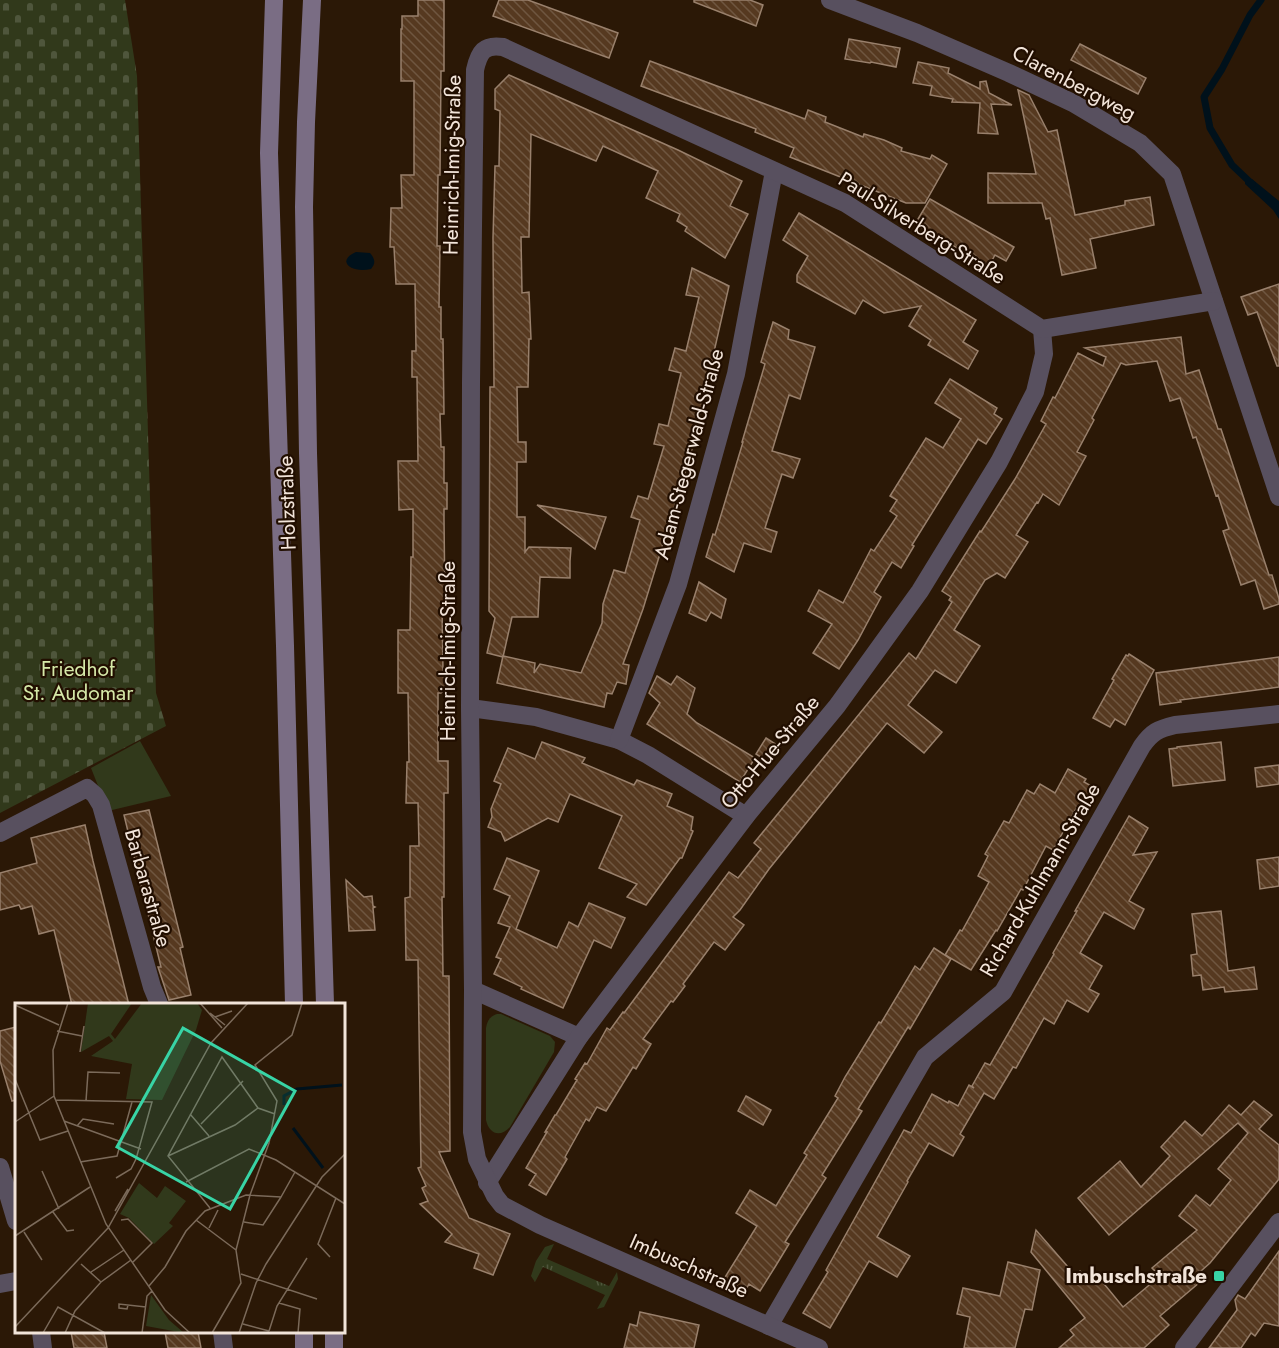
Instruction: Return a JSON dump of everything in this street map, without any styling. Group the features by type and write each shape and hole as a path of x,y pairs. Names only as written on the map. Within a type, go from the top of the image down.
{"main road":[{"name":"Holzstraße","path":"274,0 269,153 294,1003"},
{"name":"Holzstraße","path":"312,0 304,231 308,453 325,1003"}],"street":[{"name":"Clarenbergweg","path":"830,0 917,33 1073,104 1140,143 1172,174 1279,497"},
{"name":"Paul-Silverberg-Straße","path":"484,49 494,46 503,47 845,203 1042,329"},
{"name":"Heinrich-Imig-Straße","path":"484,49 478,57 475,70 471,383 472,1132 477,1160 495,1197 502,1205 540,1225"},
{"name":"Adam-Stegerwald-Straße","path":"619,740 678,584 733,385 774,171"},
{"path":"1042,329 1214,301"},
{"name":"Otto-Hue-Straße","path":"487,1183 579,1038 746,816 837,706 920,591 999,462 1035,392 1044,354 1042,329"},
{"path":"470,708 536,717 619,740 648,755 746,816"},
{"name":"Richard-Kuhlmann-Straße","path":"769,1326 925,1057 1003,992 1149,736 1160,728 1174,725 1279,714"},
{"name":"Barbarastraße","path":"0,833 87,788 95,795 101,805 158,1003"},
{"path":"473,990 579,1038"},
{"path":"0,1167 15,1218"},
{"path":"1184,1348 1279,1222"},
{"name":"Imbuschstraße","path":"540,1225 819,1348"},
{"path":"0,1284 15,1281"},
{"path":"41,1333 43,1348"},
{"path":"222,1333 224,1348"}],"green space":[{"name":"Friedhof St. Audomar","path":"0,0 125,0 137,76 156,693 166,726 0,813"},
{"path":"140,741 171,796 108,811 91,768"},
{"path":"497,1014 550,1036 555,1042 554,1052 510,1127 502,1133 492,1131 486,1120 486,1028 489,1019"},
{"path":"554,1244 547,1259 609,1286 617,1272 618,1279 604,1307 597,1309 605,1295 543,1267 535,1282 531,1276 536,1261 545,1247"}],"water":[{"path":"1245,178 1252,179 1279,201 1279,219 1273,210 1245,184"},
{"path":"356,252 370,253 374,261 371,269 358,270 348,266 347,259"}],"building":[{"path":"418,0 444,0 444,71 441,71 437,246 440,246 439,307 441,307 441,339 443,339 444,414 440,414 441,447 444,447 444,483 447,483 447,509 444,509 445,606 442,606 443,671 447,675 447,687 438,693 438,761 448,761 448,793 444,793 444,897 442,897 443,976 449,976 450,1151 439,1152 469,1218 510,1234 493,1275 474,1268 479,1254 445,1242 452,1234 420,1204 428,1201 422,1188 426,1186 418,1168 421,1167 418,960 406,960 405,898 410,897 410,846 419,846 418,803 406,803 407,762 409,762 408,693 398,693 398,630 410,630 413,509 399,510 398,461 418,461 417,377 412,377 412,351 416,351 415,284 396,284 394,247 390,247 391,208 402,208 401,175 414,175 414,81 401,81 401,29 402,16 418,16"},
{"path":"499,0 528,0 618,33 609,58 493,16"},
{"path":"694,0 750,0 763,5 756,26 694,2"},
{"path":"849,39 900,48 896,67 845,59"},
{"path":"1080,44 1146,78 1138,94 1071,60"},
{"path":"650,61 805,119 808,110 826,117 825,122 863,137 864,134 884,140 902,148 901,151 930,159 932,155 947,164 925,203 906,203 790,157 794,148 755,132 756,129 641,86"},
{"path":"918,62 949,68 948,73 980,89 980,82 986,81 989,93 1012,105 991,104 998,134 978,133 980,103 952,102 953,99 930,95 932,86 913,83"},
{"path":"509,75 742,181 730,206 748,214 725,258 685,231 687,227 677,221 680,214 646,198 658,171 603,146 596,161 531,134 529,237 521,237 522,293 529,292 531,339 529,339 528,387 517,387 518,442 526,442 526,462 517,462 517,517 525,517 525,552 529,547 571,548 570,578 540,577 538,617 512,617 503,657 487,653 495,618 489,611 490,387 494,387 493,238 495,166 499,166 500,111 495,109 495,89"},
{"path":"1018,90 1029,95 1048,132 1057,130 1075,215 1125,205 1125,201 1150,197 1154,225 1090,239 1096,268 1062,275 1050,218 1046,219 1042,203 988,203 988,173 1036,174"},
{"path":"930,199 1014,247 1006,261 995,255 989,266 915,224"},
{"path":"799,213 976,320 963,342 978,351 968,369 928,345 931,340 909,326 921,306 884,313 863,300 855,314 797,282 797,275 808,256 783,240"},
{"path":"692,268 729,286 691,453 643,609 623,664 629,665 626,684 617,682 612,694 607,693 604,707 497,683 503,656 535,663 534,673 540,664 581,673 602,623 603,604 614,570 625,573 640,520 631,517 638,496 648,499 664,446 654,444 659,424 668,426 681,373 669,370 675,348 686,351 699,297 686,295"},
{"path":"1279,284 1279,366 1277,366 1257,312 1248,315 1241,297"},
{"path":"773,322 789,330 788,339 815,347 800,399 789,395 772,451 800,459 793,478 782,474 765,528 777,532 771,552 744,543 734,572 706,557 713,534 715,535 743,442 765,364 761,362"},
{"path":"1181,337 1186,374 1199,370 1269,575 1272,575 1279,604 1264,609 1255,580 1241,585 1223,531 1229,529 1218,495 1216,496 1196,437 1193,438 1180,398 1170,401 1157,361 1126,365 1121,363 1077,452 1086,456 1059,505 1043,494 1016,535 1028,542 1005,578 997,573 985,580 954,630 980,646 956,683 935,670 908,705 942,732 924,753 887,723 733,917 744,925 725,950 714,942 683,984 685,986 643,1039 651,1044 636,1069 633,1067 606,1111 597,1107 589,1121 586,1119 565,1157 567,1159 546,1195 529,1185 536,1174 526,1168 577,1080 575,1079 585,1063 587,1064 607,1028 610,1030 624,1013 729,872 738,878 761,849 754,843 909,653 916,659 952,602 949,600 951,597 942,591 1015,479 1046,424 1041,421 1078,353 1103,366 1106,357 1085,348"},
{"path":"950,379 997,408 994,414 1002,419 986,444 978,439 912,545 914,546 901,568 892,562 874,592 881,597 839,669 813,653 832,624 808,611 819,590 843,603 871,549 874,551 897,516 890,511 897,500 890,496 926,438 943,448 961,419 935,403"},
{"path":"537,505 606,517 595,549"},
{"path":"699,582 726,599 721,618 711,612 706,621 689,613"},
{"path":"1129,654 1154,670 1125,725 1115,719 1110,727 1093,718 1114,680 1112,679 1126,655"},
{"path":"1279,657 1279,687 1180,700 1181,702 1160,705 1156,673"},
{"path":"657,676 671,685 677,676 695,688 687,714 697,723 755,758 740,782 647,724 660,703 649,693"},
{"path":"766,738 780,747 770,763 756,754"},
{"path":"542,742 585,758 582,763 634,785 637,780 672,794 667,806 693,817 691,830 693,831 682,858 646,905 627,897 637,884 599,868 622,816 570,794 558,822 548,818 505,841 501,832 488,827 492,817 491,809 501,784 494,781 508,748 535,759"},
{"path":"1221,742 1225,780 1173,786 1169,749"},
{"path":"1279,765 1279,784 1257,787 1255,768"},
{"path":"1068,769 1086,779 1084,782 1093,787 1081,809 1077,807 1053,850 1046,846 1023,890 1021,889 971,970 945,955 960,930 962,931 989,882 978,876 988,856 985,854 1004,821 1009,823 1027,790 1034,794 1040,784 1055,793"},
{"path":"149,810 183,947 180,948 191,995 169,1000 158,967 161,967 124,815"},
{"path":"1129,816 1148,828 1133,855 1157,852 1129,901 1144,909 1134,929 1104,912 1080,953 1102,966 1089,989 1099,994 1088,1012 1067,1000 1054,1024 1044,1018 1016,1068 1013,1067 994,1099 984,1093 960,1134 964,1137 953,1156 929,1143 877,1237 910,1256 897,1277 869,1261 830,1328 803,1313 828,1272 826,1270 904,1130 911,1133 932,1094 958,1106 969,1085 974,1088 972,1086 985,1063 990,1065"},
{"path":"85,825 128,1003 72,1003 54,930 39,934 32,906 21,909 19,905 0,910 0,873 37,863 31,838"},
{"path":"1279,857 1279,886 1260,889 1257,860"},
{"path":"507,858 539,871 516,929 557,948 569,922 578,927 589,903 625,918 611,948 594,940 563,1008 494,974 501,959 496,957 510,927 498,923 510,896 494,889"},
{"path":"346,880 364,897 372,896 375,907 373,908 375,930 349,931"},
{"path":"1221,911 1228,971 1254,967 1257,989 1225,992 1224,987 1203,990 1201,975 1193,976 1191,955 1197,954 1192,914"},
{"path":"934,948 951,959 910,1029 908,1027 858,1109 862,1111 822,1175 826,1178 785,1242 789,1244 775,1267 760,1291 749,1284 743,1295 722,1282 757,1226 736,1213 750,1190 776,1206 807,1155 804,1153 838,1098 835,1096 845,1077 915,966 920,970"},
{"path":"15,1027 15,1100 12,1101 0,1061 0,1031"},
{"path":"746,1096 771,1110 763,1125 738,1111"},
{"path":"1254,1101 1272,1115 1259,1129 1279,1145 1279,1179 1201,1271 1206,1277 1160,1316 1169,1325 1144,1348 1059,1348 1074,1335 1070,1330 1085,1318 1031,1252 1036,1230 1075,1275 1080,1271 1089,1280 1096,1274 1123,1307 1160,1276 1152,1268 1197,1230 1179,1216 1196,1195 1210,1206 1231,1180 1218,1169 1248,1133 1238,1123 1109,1235 1078,1198 1120,1161 1141,1187 1170,1156 1161,1147 1185,1121 1202,1136 1229,1105 1241,1115"},
{"path":"1279,1251 1279,1326 1264,1323 1255,1336 1251,1333 1241,1348 1209,1348 1237,1310 1235,1300 1238,1295 1245,1299"},
{"path":"1008,1262 1040,1270 1032,1310 1025,1309 1015,1348 964,1348 970,1317 957,1314 963,1288 1000,1296"},
{"path":"640,1312 699,1325 694,1348 624,1348 630,1324 637,1326"},
{"path":"71,1333 104,1333 107,1348 74,1348"},
{"path":"165,1333 198,1333 201,1348 168,1348"}],"waterway":[{"path":"1252,184 1232,165 1210,128 1204,97 1222,69 1250,15 1261,0"}],"place":[{"name":"Imbuschstraße","path":"1219,1276"}]}
